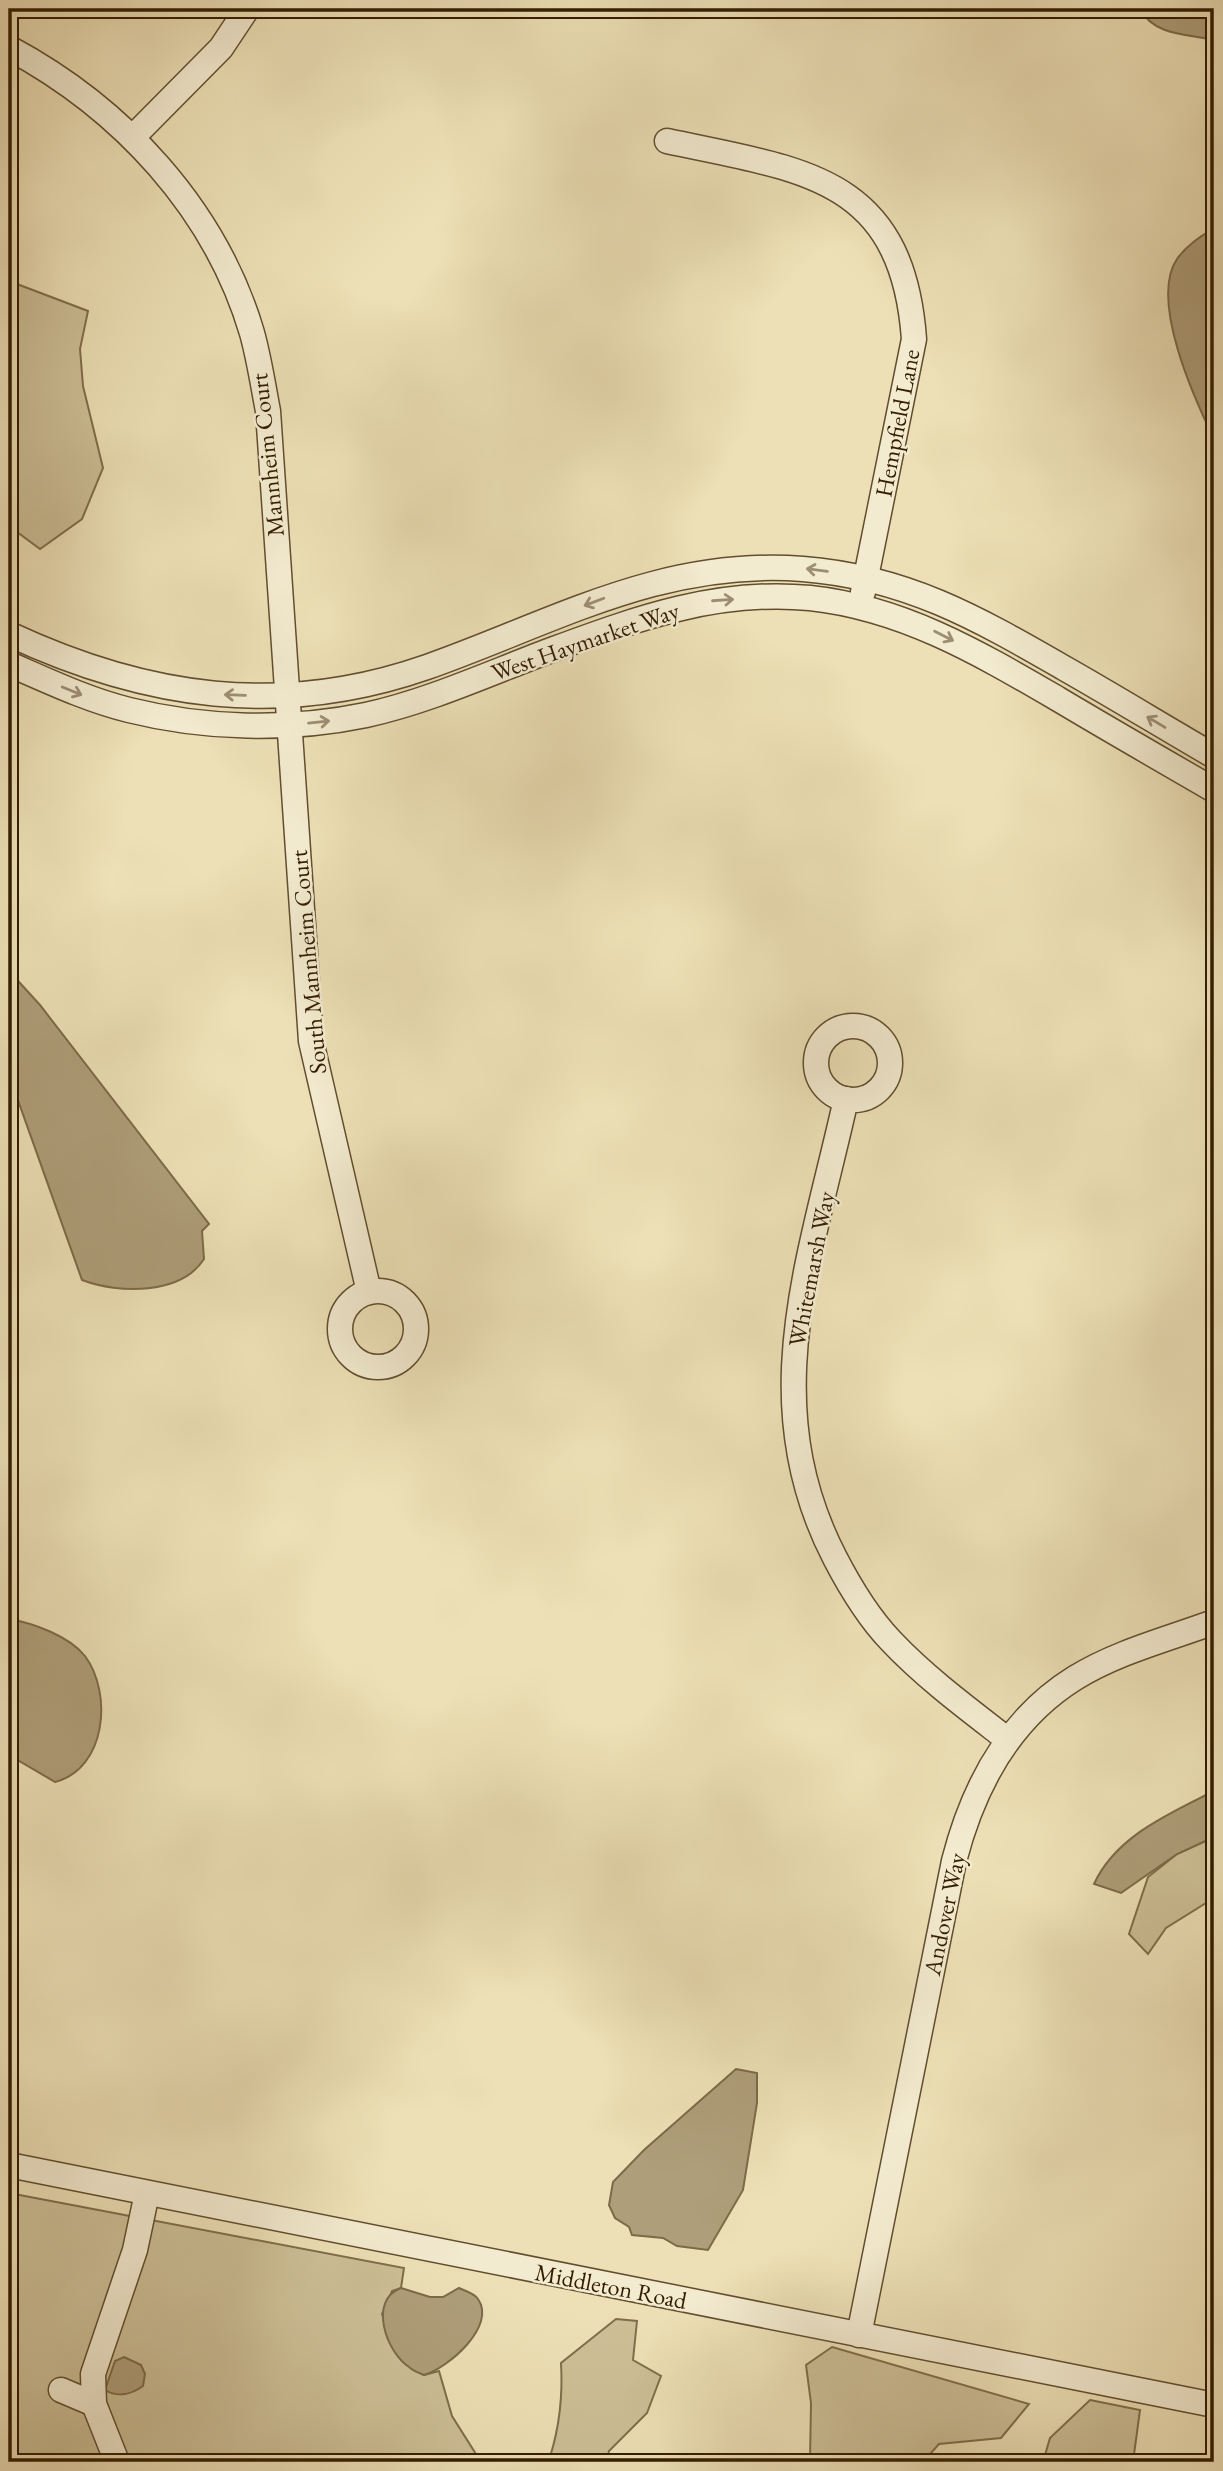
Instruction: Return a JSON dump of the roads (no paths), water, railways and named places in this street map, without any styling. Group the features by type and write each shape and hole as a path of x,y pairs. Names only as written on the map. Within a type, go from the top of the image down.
{"street":[{"path":"133,137 221,48 247,9"},
{"name":"Mannheim Court","path":"9,48 83,94 133,137 190,205 234,286 251,332 268,411 287,710"},
{"name":"Hempfield Lane","path":"667,141 783,166 821,179 849,195 874,219 893,249 911,305 914,339 860,606"},
{"name":"West Haymarket Way","path":"9,664 129,710 226,724 287,710 426,667 618,593 664,579 700,572 775,567 866,577 974,616 1214,757"},
{"name":"West Haymarket Way","path":"9,634 96,670 150,685 232,695 287,710 367,715 409,703 631,620 671,608 713,600 809,598 860,606 937,632 1214,790"},
{"name":"South Mannheim Court","path":"287,710 311,1041 369,1292"},
{"name":"Whitemarsh Way","path":"846,1099 797,1321 793,1360 793,1422 802,1472 828,1544 868,1613 890,1640 932,1680 1008,1740"},
{"name":"Andover Way","path":"859,2335 954,1861 972,1803 985,1775 1008,1740 1031,1713 1076,1677 1108,1661 1214,1622"},
{"name":"Middleton Road","path":"9,2165 1214,2405"},
{"path":"117,2462 94,2404 93,2374 135,2250 147,2193"},
{"path":"61,2390 94,2404"}]}
